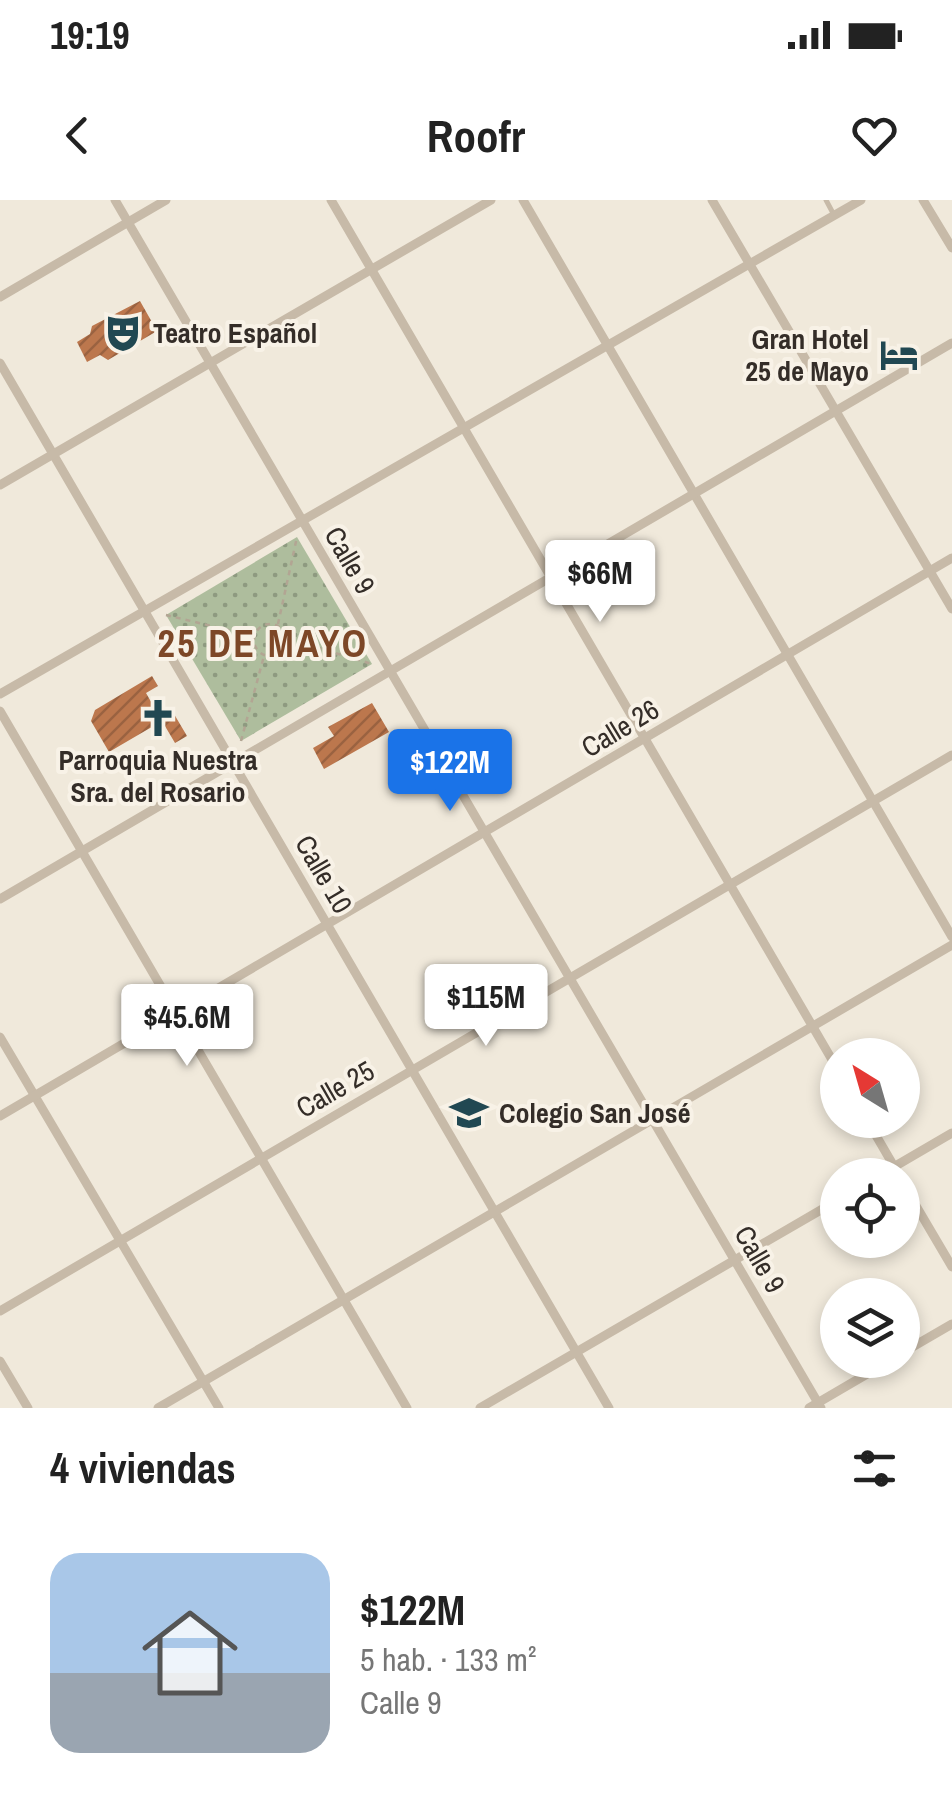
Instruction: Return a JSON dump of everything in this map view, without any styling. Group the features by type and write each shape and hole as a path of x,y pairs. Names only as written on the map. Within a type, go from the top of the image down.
{"street":[{"name":"Calle 9","path":"115,200 735,1260 816,1406"},
{"path":"0,297 166,200"},
{"path":"331,200 820,1040"},
{"path":"0,485 492,200"},
{"path":"524,200 952,937"},
{"path":"712,200 952,609"},
{"path":"0,694 862,200"},
{"path":"924,200 952,248"},
{"path":"0,899 952,343"},
{"name":"Calle 10","path":"0,363 610,1408"},
{"name":"Calle 26","path":"0,1116 952,558"},
{"path":"0,710 407,1408"},
{"name":"Calle 25","path":"0,1312 952,754"},
{"path":"158,1408 952,945"},
{"path":"0,1038 219,1408"},
{"path":"915,1158 952,1133"},
{"path":"480,1408 820,1210"},
{"path":"920,1213 952,1267"},
{"path":"920,1343 952,1324"},
{"path":"0,1361 28,1408"},
{"path":"816,1406 862,1378"}],"lane":[{"path":"826,200 834,216"}],"path":[{"path":"298,537 278,626 286,638 372,664"},
{"path":"166,615 255,636"},
{"path":"278,626 264,625 255,636 256,647 264,654 280,652 286,638"},
{"path":"241,741 264,654"}],"green space":[{"path":"297,537 372,664 241,741 166,615"}],"building":[{"name":"Teatro Español","path":"140,301 157,331 108,360 100,355 87,362 77,342 90,334 92,326"},
{"path":"152,676 158,686 146,693 162,721 109,752 91,721 95,710"},
{"path":"372,703 389,732 324,769 313,748 334,736 328,727"},
{"path":"174,714 187,736 175,743 162,721"}],"place":[{"name":"Teatro Español","path":"123,333"},
{"name":"Gran Hotel 25 de Mayo","path":"899,355"},
{"name":"Parroquia Nuestra Sra. del Rosario","path":"158,718"},
{"name":"Colegio San José","path":"469,1113"}],"district":[{"name":"25 DE MAYO","path":"263,644"}]}
